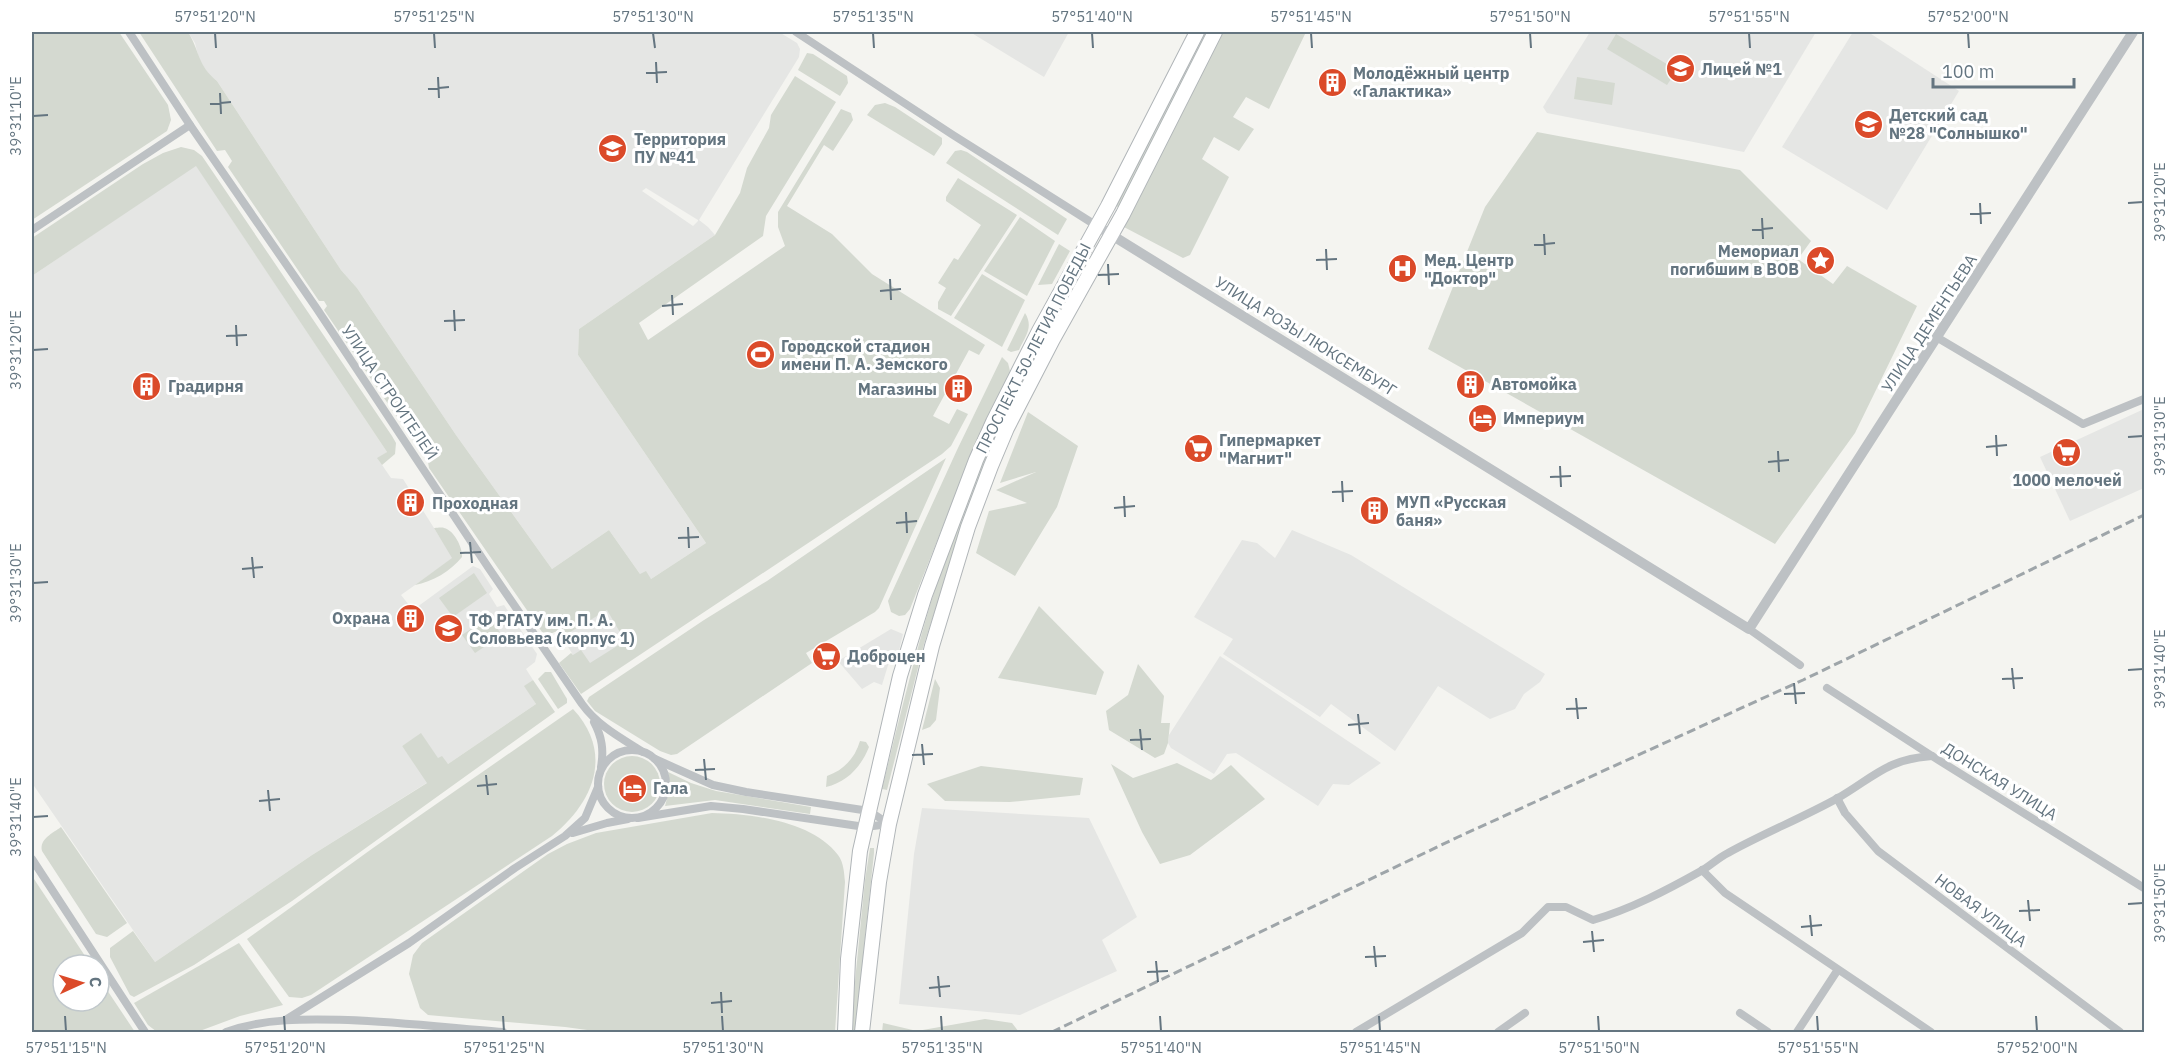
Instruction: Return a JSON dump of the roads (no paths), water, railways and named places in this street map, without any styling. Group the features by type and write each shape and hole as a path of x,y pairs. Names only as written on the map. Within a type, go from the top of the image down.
{"main road":[{"name":"ПРОСПЕКТ 50-ЛЕТИЯ ПОБЕДЫ","path":"845,1032 845,1004 854,902 865,828 900,676 917,617 976,460 1016,375 1097,226 1197,32"},
{"name":"ПРОСПЕКТ 50-ЛЕТИЯ ПОБЕДЫ","path":"862,1032 888,824 932,646 968,527 1007,428 1046,352 1112,235 1215,32"}],"street":[{"name":"УЛИЦА СТРОИТЕЛЕЙ","path":"129,32 591,716 643,752"},
{"name":"УЛИЦА РОЗЫ ЛЮКСЕМБУРГ","path":"796,32 1097,226 1749,629 1800,665"},
{"name":"УЛИЦА ДЕМЕНТЬЕВА","path":"1749,629 2133,32"},
{"path":"32,230 190,125"},
{"path":"1938,338 2083,424 2145,399"},
{"name":"ДОНСКАЯ УЛИЦА","path":"1827,688 2145,888"},
{"path":"287,1019 409,943 564,836 585,818 598,786 603,747 591,716"},
{"path":"600,772 606,762 616,754 630,750 643,752 689,776 729,789 868,811 888,824"},
{"path":"1356,1032 1522,933 1548,907 1566,907 1593,920 1620,912 1837,798 1898,761 1932,756"},
{"path":"598,786 601,800 609,810 621,817 634,819 648,815 658,807 664,796 666,783 663,770 655,759"},
{"name":"НОВАЯ УЛИЦА","path":"1837,798 1845,813 1878,850 2120,1032"},
{"path":"564,836 593,826 711,806 865,828 888,824"},
{"path":"32,859 145,1032"},
{"path":"1702,870 1725,893 1837,971 1931,1032"},
{"path":"1797,1032 1837,971"},
{"path":"1498,1032 1525,1013"},
{"path":"1740,1013 1768,1032"},
{"path":"226,1032 252,1024 287,1019 371,1021 503,1032"}],"railway":[{"path":"1052,1032 1458,837 1803,680 2144,515"}],"place":[{"name":"Лицей №1","path":"1680,69"},
{"name":"Молодёжный центр «Галактика»","path":"1332,82"},
{"name":"Детский сад №28 \"Солнышко\"","path":"1868,124"},
{"name":"Территория ПУ №41","path":"613,148"},
{"name":"Мемориал погибшим в ВОВ","path":"1820,260"},
{"name":"Мед. Центр \"Доктор\"","path":"1403,269"},
{"name":"Городской стадион имени П. А. Земского","path":"760,355"},
{"name":"Автомойка","path":"1470,384"},
{"name":"Градирня","path":"147,386"},
{"name":"Магазины","path":"958,389"},
{"name":"Империум","path":"1482,418"},
{"name":"Гипермаркет \"Магнит\"","path":"1198,449"},
{"name":"1000 мелочей","path":"2067,452"},
{"name":"Проходная","path":"411,503"},
{"name":"МУП «Русская баня»","path":"1375,511"},
{"name":"Охрана","path":"411,618"},
{"name":"ТФ РГАТУ им. П. А. Соловьева (корпус 1)","path":"448,629"},
{"name":"Доброцен","path":"826,656"},
{"name":"Гала","path":"632,788"}]}
